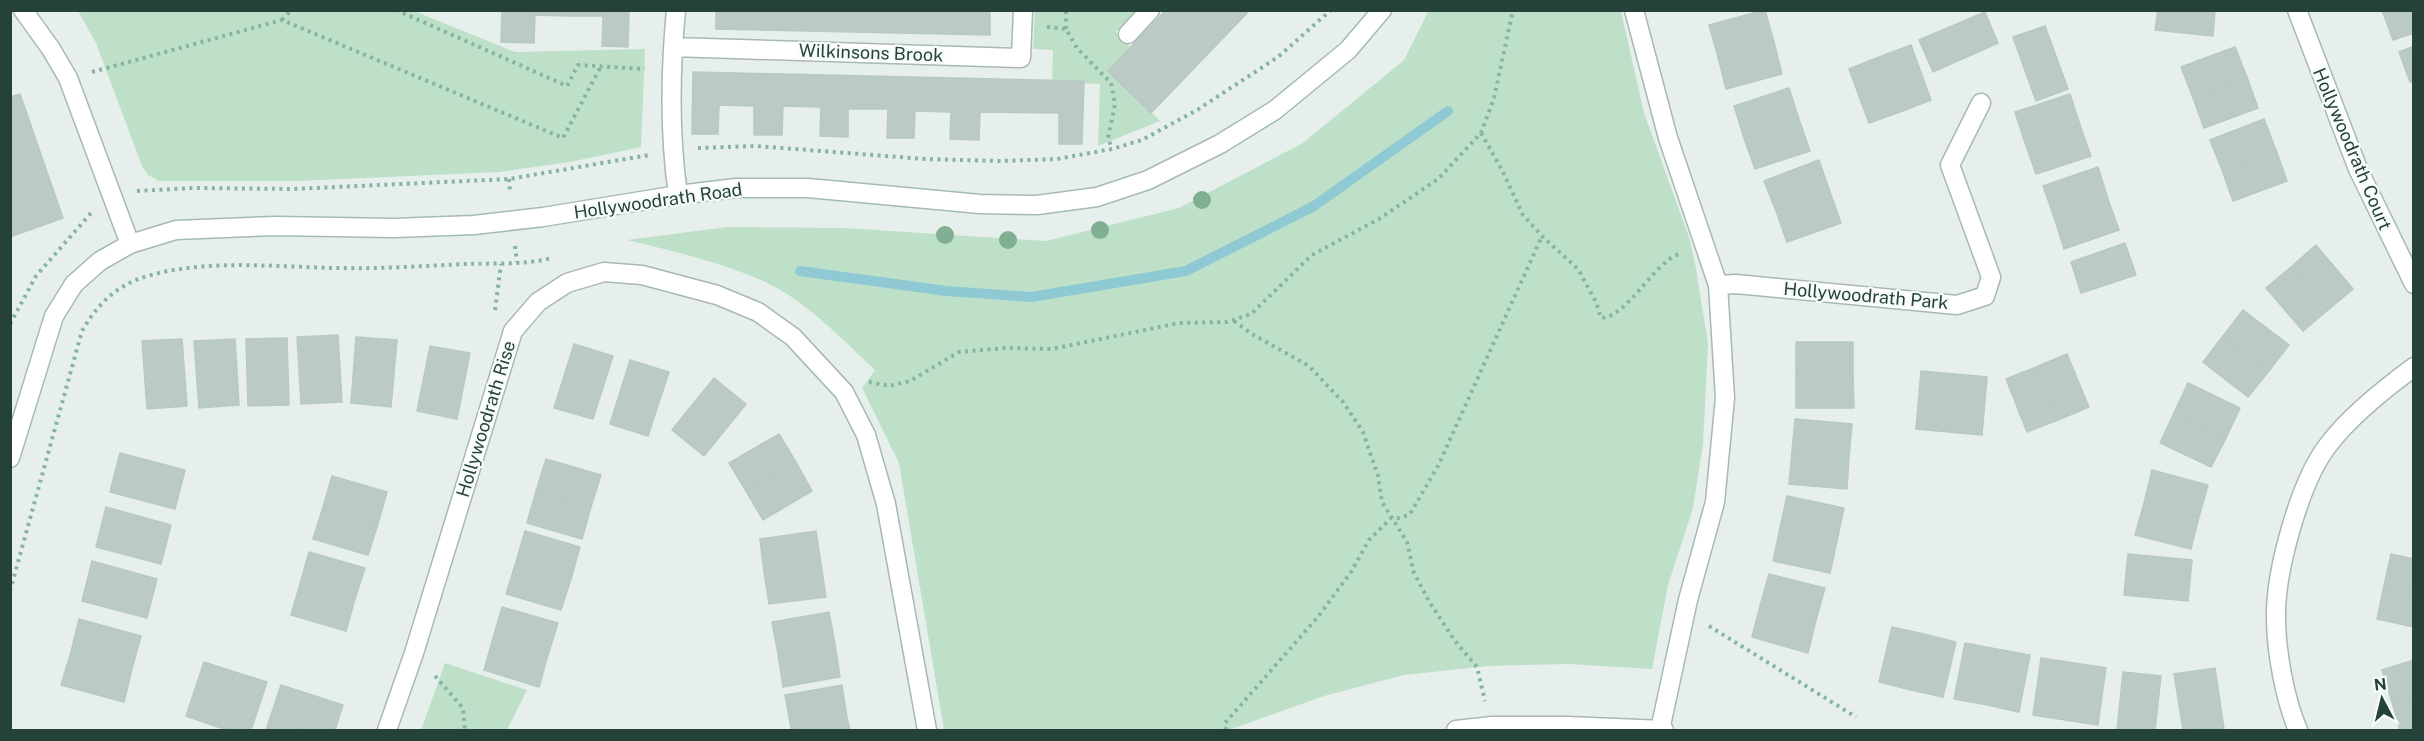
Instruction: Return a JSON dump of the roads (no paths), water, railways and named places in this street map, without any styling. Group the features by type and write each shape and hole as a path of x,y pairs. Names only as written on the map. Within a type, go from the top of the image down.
{"street":[{"path":"23,10 51,49 68,78 130,244"},
{"path":"676,10 670,71 672,150 678,195"},
{"path":"1128,34 1150,10"},
{"name":"Hollywoodrath Road","path":"10,458 54,316 74,284 100,261 130,244 176,230 275,226 394,228 474,225 736,188 808,188 980,204 1037,205 1097,197 1148,180 1220,144 1275,110 1348,50 1382,10"},
{"path":"1456,730 1492,726 1662,730 1685,612 1715,502 1725,398 1718,285 1668,138 1634,10"},
{"name":"Hollywoodrath Court","path":"2297,10 2358,169 2414,284"},
{"name":"Wilkinsons Brook","path":"673,46 1021,58 1022,17"},
{"name":"Hollywoodrath Park","path":"1718,285 1736,284 1957,305 1985,296 1991,277 1950,165 1981,104"},
{"name":"Hollywoodrath Rise","path":"387,730 414,653 513,331 538,302 567,283 604,272 642,275 717,295 758,312 793,338 844,392 866,435 886,504 927,730"},
{"path":"2298,730 2279,655 2276,615 2283,566 2300,498 2328,445 2363,408 2414,367"}],"waterway":[{"path":"800,271 946,291 1031,297 1186,271 1314,206 1448,111"}]}
